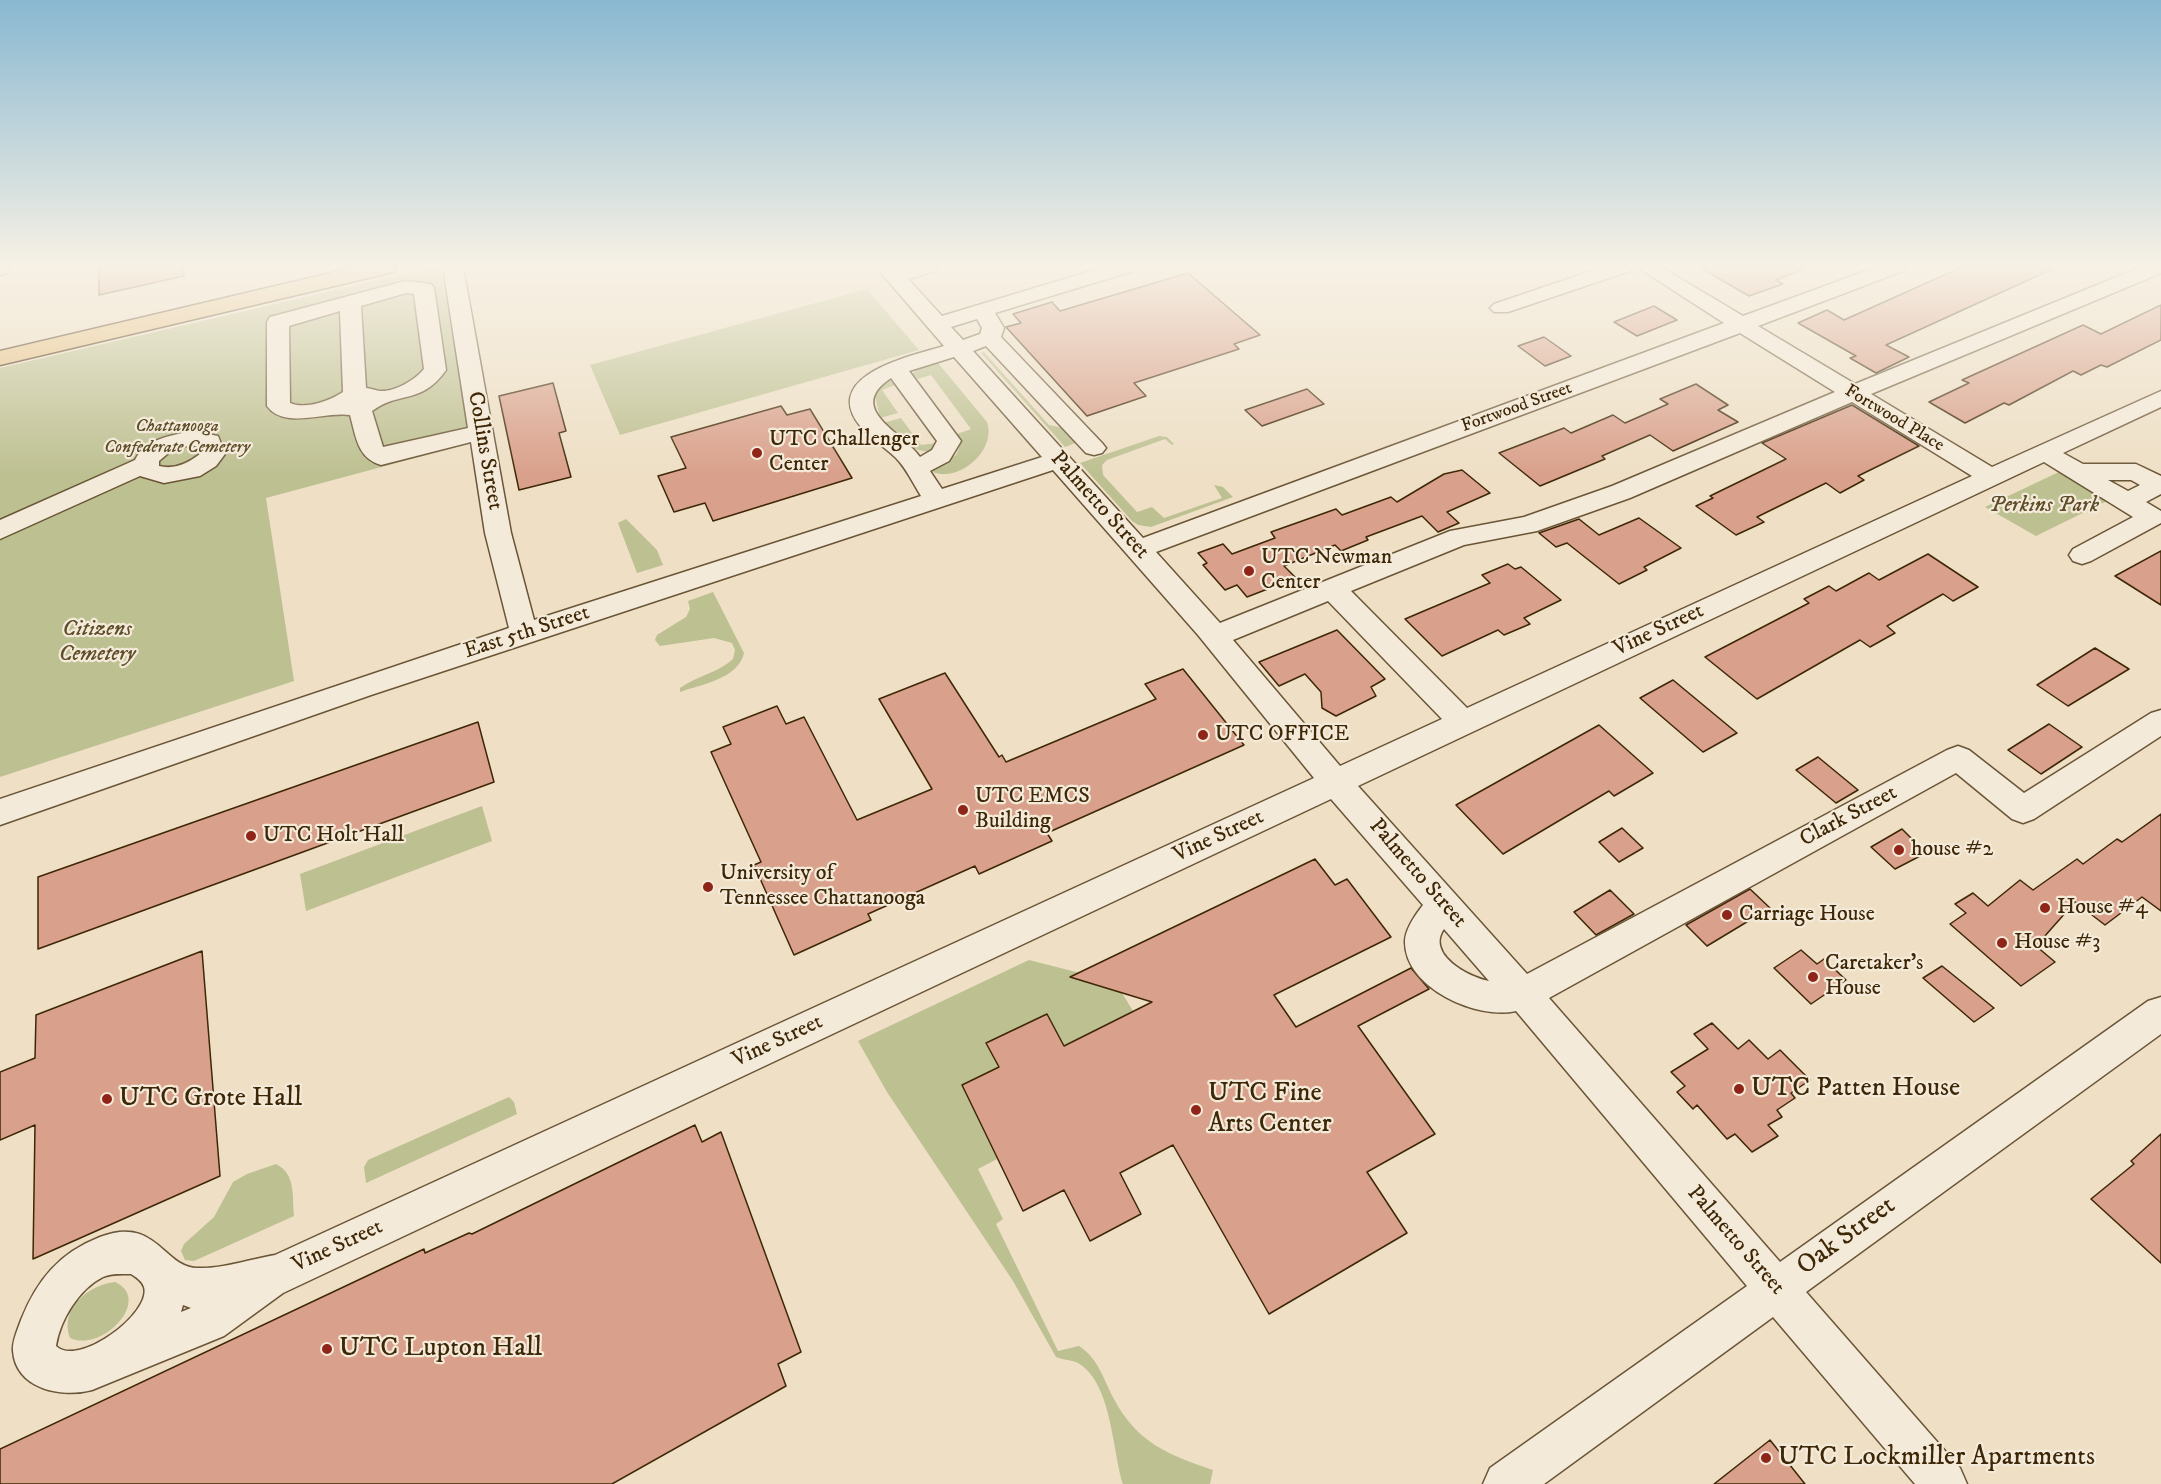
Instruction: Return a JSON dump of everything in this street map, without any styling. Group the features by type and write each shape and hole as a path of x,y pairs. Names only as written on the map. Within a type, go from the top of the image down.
{"main road":[{"path":"0,356 90,336"}],"street":[{"path":"276,336 279,406 294,413 403,393 425,382 435,370 430,336"},
{"path":"353,336 358,402 372,451 381,457 481,432"},
{"name":"Collins Street","path":"465,336 498,533 524,634"},
{"name":"Palmetto Street","path":"945,336 1215,636 1336,783 1523,994 1944,1484"},
{"name":"Fortwood Street","path":"1139,549 1709,336"},
{"name":"Fortwood Place","path":"1762,336 1989,476"},
{"path":"1215,636 1459,537 1528,525 1621,492 1991,336"},
{"path":"936,500 906,454 870,423 864,413 862,398 870,382 896,369 990,338 1094,448"},
{"path":"896,369 949,441 945,452 939,457 915,468"},
{"name":"Vine Street","path":"105,1364 139,1341 154,1321 166,1290 163,1278 148,1261 137,1253 102,1256 72,1276 45,1310 36,1331 34,1351 43,1364 58,1373 78,1373 105,1364 209,1321 277,1275 1336,783 1989,476 2161,398"},
{"path":"2043,451 2152,517 2082,555"},
{"name":"East 5th Street","path":"0,812 319,701 1057,460"},
{"path":"0,530 147,464"},
{"path":"2078,472 2136,472 2159,485 2128,502"},
{"path":"1332,589 1464,723"},
{"name":"Clark Street","path":"1523,994 1958,758 2023,810 2161,720"},
{"path":"1444,905 1426,927 1422,942 1424,953 1433,965 1445,978 1480,996 1497,998 1523,994"},
{"name":"Oak Street","path":"1506,1484 1775,1288 2161,1013"},
{"name":"Vine Street","path":"163,1278 197,1289 277,1275"}],"green space":[{"path":"137,336 453,336 470,424 471,443 266,498 294,681 0,777 0,368"},
{"path":"695,336 907,336 919,350 620,435 590,365"},
{"path":"984,352 1049,425 1068,429 1078,442 1065,447 981,353"},
{"path":"938,363 987,422 989,432 987,443 981,453 965,468 954,473 943,474 933,472 933,469 956,455 961,443 957,434 971,429 931,375 918,379 912,374 916,370"},
{"path":"888,379 895,385 882,390 898,413 880,418 875,396 877,386"},
{"path":"901,418 921,445 937,443 934,451 927,452 913,448 893,434 883,423"},
{"path":"1159,436 1167,437 1174,444 1172,445 1165,439 1107,460 1102,465 1103,475 1137,512 1152,507 1164,518 1222,498 1214,485 1223,487 1233,497 1151,527 1138,525 1080,463"},
{"name":"Perkins Park","path":"2061,471 2107,501 2036,536 1985,507"},
{"path":"626,519 657,550 663,565 637,573 618,523"},
{"path":"713,592 744,653 735,669 727,675 680,692 680,688 686,684 721,668 733,659 735,650 732,643 714,638 660,646 655,640 657,635 686,617 690,609 688,601"},
{"path":"482,806 492,841 306,911 300,874"},
{"path":"1029,960 1080,973 1086,982 1122,993 1133,1011 1064,1046 1047,1014 986,1043 999,1067 962,1086 997,1159 978,1169 1003,1219 996,1224 1058,1351 1079,1346 1086,1351 1096,1363 1114,1399 1133,1427 1168,1453 1213,1470 1210,1484 1123,1484 1109,1418 1098,1385 1078,1363 1056,1357 1013,1281 887,1092 858,1041"},
{"path":"509,1097 514,1102 517,1114 366,1183 364,1167 368,1160"},
{"path":"276,1164 287,1173 290,1179 294,1216 194,1261 185,1260 181,1251 184,1244 214,1217 233,1182 247,1174"},
{"path":"115,1282 125,1290 129,1300 126,1311 119,1322 96,1338 83,1341 70,1338 69,1317 78,1300 95,1288"}],"building":[{"path":"1014,336 1256,336 1234,344 1239,349 1134,383 1146,396 1087,416"},
{"path":"1821,336 1905,336 1886,345 1909,357 1876,373 1850,358 1856,356"},
{"path":"2058,336 2161,336 2161,340 2107,367 2101,365 2081,375 2073,371 2009,405 2004,403 1965,423 1929,402 1969,383 1962,380"},
{"path":"1544,337 1571,356 1545,366 1518,346"},
{"path":"553,383 566,431 559,433 571,477 519,490 499,396"},
{"path":"1696,384 1728,405 1718,410 1738,422 1673,451 1650,435 1602,456 1605,459 1540,486 1499,453 1564,428 1571,433 1613,415 1625,423 1668,404 1660,399"},
{"path":"1307,389 1324,404 1262,426 1245,410"},
{"path":"1852,405 1919,446 1858,476 1864,480 1840,493 1826,483 1757,517 1764,522 1736,535 1696,506 1713,498 1710,496 1786,459 1762,443"},
{"name":"UTC Challenger Center","path":"781,406 787,415 810,409 852,478 713,521 705,503 674,512 658,476 686,468 671,437"},
{"path":"1462,470 1490,493 1447,512 1459,523 1438,532 1422,516 1366,537 1368,540 1341,551 1335,545 1284,566 1296,578 1247,597 1237,585 1225,590 1203,565 1207,563 1198,553 1223,544 1232,554 1275,538 1271,532 1336,509 1342,515 1391,497 1397,502 1444,474"},
{"path":"1639,518 1681,548 1644,567 1647,570 1619,584 1567,543 1556,547 1539,533 1579,519 1599,535"},
{"path":"2161,551 2161,605 2115,576"},
{"path":"1928,554 1978,587 1953,601 1943,594 1887,626 1895,633 1870,647 1860,640 1757,699 1705,657 1809,603 1804,599 1829,586 1836,591 1869,573 1879,580"},
{"path":"1508,564 1515,569 1521,567 1561,600 1524,618 1530,624 1504,635 1498,630 1442,656 1405,619 1490,583 1482,575"},
{"path":"1337,630 1385,679 1371,687 1376,696 1336,716 1322,708 1321,692 1305,674 1279,686 1259,662"},
{"path":"2095,648 2129,669 2068,706 2037,685"},
{"name":"UTC EMCS Building","path":"1183,669 1244,745 1047,833 1052,841 979,874 975,866 868,914 871,920 794,955 754,865 761,862 711,752 731,744 723,727 777,706 786,724 804,717 857,820 932,789 879,699 945,673 999,757 1002,755 1006,762 1156,699 1145,684"},
{"path":"1673,680 1737,733 1703,752 1640,698"},
{"name":"UTC Holt Hall","path":"478,722 494,782 38,949 38,877"},
{"path":"2049,724 2082,747 2041,774 2008,750"},
{"path":"1599,725 1653,773 1614,796 1609,791 1503,854 1456,805"},
{"path":"1818,757 1858,790 1836,803 1796,770"},
{"path":"2161,814 2161,911 2142,897 2105,925 2075,902 2036,946 2055,962 2021,986 1950,924 1966,913 1955,904 1973,893 1988,906 2020,880 2033,890 2077,859 2083,864 2117,839 2122,842"},
{"path":"1622,828 1643,848 1619,862 1599,842"},
{"name":"house #2","path":"1902,829 1926,853 1895,869 1871,847"},
{"name":"UTC Fine Arts Center","path":"1315,859 1335,885 1347,879 1391,937 1274,995 1296,1027 1411,968 1429,989 1358,1026 1435,1134 1367,1172 1407,1233 1269,1314 1173,1145 1120,1173 1141,1214 1090,1241 1064,1190 1023,1211 962,1085 999,1067 986,1043 1047,1014 1064,1046 1152,1002 1070,977"},
{"name":"Carriage House","path":"1750,889 1770,908 1707,946 1686,925"},
{"path":"1610,890 1634,914 1596,935 1574,912"},
{"name":"Caretaker's House","path":"1801,950 1817,964 1824,959 1846,980 1811,1004 1774,968"},
{"name":"UTC Grote Hall","path":"202,951 220,1176 33,1259 35,1125 0,1140 0,1072 35,1058 36,1015"},
{"path":"1942,966 1994,1008 1974,1022 1923,978"},
{"name":"UTC Patten House","path":"1712,1023 1738,1049 1749,1040 1768,1059 1780,1050 1810,1080 1791,1093 1795,1098 1777,1110 1782,1117 1768,1125 1778,1136 1752,1152 1735,1134 1727,1139 1697,1105 1693,1109 1677,1092 1685,1086 1671,1072 1708,1049 1694,1034"},
{"path":"695,1125 702,1142 721,1132 801,1352 778,1364 786,1386 612,1484 0,1484 0,1449 424,1249 425,1253 469,1233 472,1234"},
{"path":"2161,1134 2161,1263 2091,1199 2134,1164 2131,1161"},
{"name":"UTC Lockmiller Apartments","path":"1770,1440 1805,1484 1714,1484"}],"place":[{"name":"UTC Challenger Center","path":"757,453"},
{"name":"UTC Newman Center","path":"1249,571"},
{"name":"UTC OFFICE","path":"1203,735"},
{"name":"UTC EMCS Building","path":"963,810"},
{"name":"UTC Holt Hall","path":"251,836"},
{"name":"house #2","path":"1899,850"},
{"name":"University of Tennessee Chattanooga","path":"708,887"},
{"name":"House #4","path":"2045,908"},
{"name":"Carriage House","path":"1727,915"},
{"name":"House #3","path":"2002,943"},
{"name":"Caretaker's House","path":"1813,977"},
{"name":"UTC Patten House","path":"1739,1089"},
{"name":"UTC Grote Hall","path":"107,1099"},
{"name":"UTC Fine Arts Center","path":"1196,1110"},
{"name":"UTC Lupton Hall","path":"327,1349"},
{"name":"UTC Lockmiller Apartments","path":"1766,1458"}],"park label":[{"name":"Chattanooga Confederate Cemetery","path":"177,437"},
{"name":"Citizens Cemetery","path":"97,642"}]}
